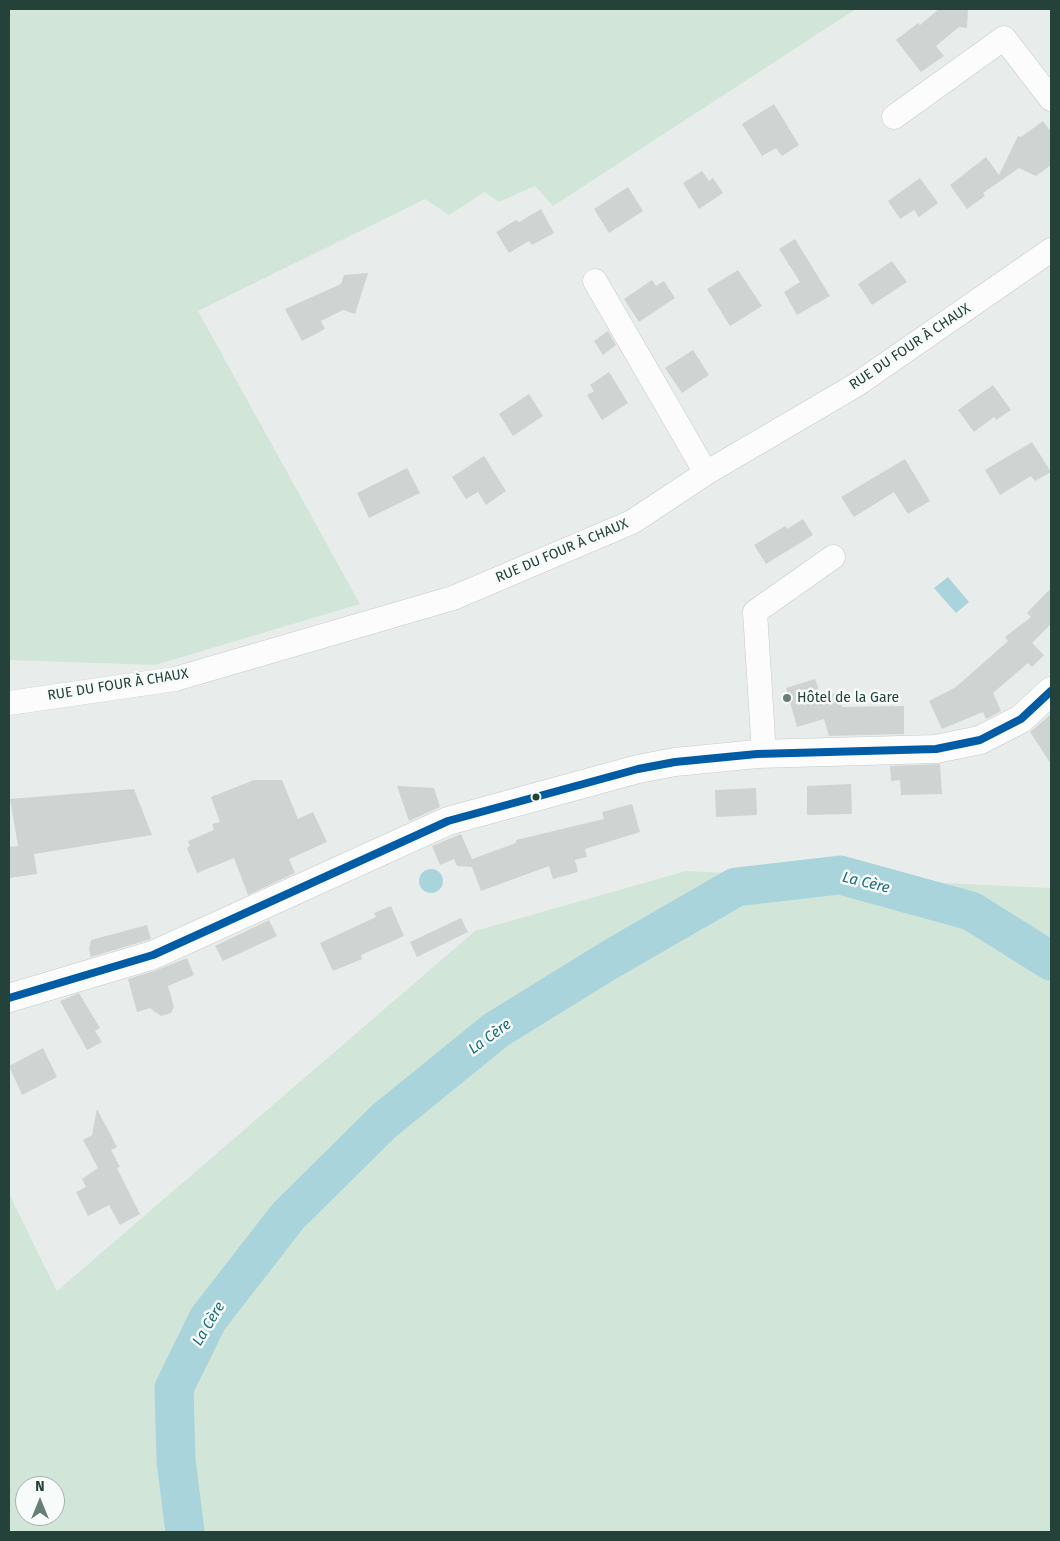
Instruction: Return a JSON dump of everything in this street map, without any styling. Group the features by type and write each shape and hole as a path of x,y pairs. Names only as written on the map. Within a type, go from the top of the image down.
{"street":[{"path":"894,117 1004,38 1051,99"},
{"name":"RUE DU FOUR À CHAUX","path":"9,703 175,679 453,598 632,522 706,473 856,385 1051,250"},
{"path":"595,281 706,473"},
{"path":"764,754 755,612 833,557"},
{"path":"9,998 153,956 448,821 638,769 675,762 764,754 936,749 980,740 1021,719 1051,691"}],"green space":[{"path":"9,9 856,9 553,206 535,186 499,202 485,192 449,215 425,199 198,311 360,604 155,665 9,660"},
{"path":"686,871 1051,888 1051,1532 9,1532 9,1194 57,1291 475,931"}],"water":[{"path":"948,577 969,602 956,613 934,588"},
{"path":"431,869 440,872 443,881 440,890 431,893 422,890 419,881 422,872"}],"building":[{"path":"939,9 968,9 967,28 959,27 936,46 944,56 921,72 896,40 918,23 920,25"},
{"path":"774,104 799,145 782,156 776,148 762,156 742,124"},
{"path":"1043,121 1051,132 1051,165 1036,176 1019,168 983,193 985,196 967,209 950,185 986,157 999,175 1018,136 1021,137"},
{"path":"702,171 709,181 713,178 723,193 699,209 683,183"},
{"path":"920,178 938,203 919,217 914,210 900,219 888,201"},
{"path":"628,187 643,211 609,233 594,209"},
{"path":"541,209 554,233 532,245 529,241 509,253 496,232 516,220 519,222"},
{"path":"795,239 830,296 797,315 784,292 800,282 779,249"},
{"path":"892,261 907,282 872,305 858,284"},
{"path":"738,270 762,306 730,326 707,289"},
{"path":"368,273 355,314 343,310 321,321 325,329 302,341 285,309 341,284 344,275"},
{"path":"652,280 656,286 664,281 675,298 639,322 624,299"},
{"path":"608,331 616,345 603,355 594,341"},
{"path":"693,350 709,375 682,393 665,368"},
{"path":"609,372 628,403 602,420 587,395 594,391 590,385"},
{"path":"993,385 1011,410 996,420 994,417 974,432 958,410"},
{"path":"529,394 543,416 513,436 499,414"},
{"path":"1032,442 1051,472 1035,481 1031,476 1000,495 985,470"},
{"path":"484,456 506,491 486,505 478,492 466,499 452,477"},
{"path":"905,459 930,501 908,514 894,492 854,517 841,497"},
{"path":"407,468 420,493 369,518 357,493"},
{"path":"803,519 813,535 766,564 754,545 785,526 787,529"},
{"path":"1051,588 1051,624 1032,643 1044,655 1032,667 1028,663 993,693 1001,711 986,719 983,712 942,729 929,701 956,687 1008,641 1005,637 1031,617 1027,613"},
{"path":"815,679 820,693 825,692 826,695 839,693 842,707 904,706 904,734 829,736 824,719 797,727 786,688"},
{"path":"1051,714 1051,764 1030,732"},
{"path":"940,764 942,794 901,795 900,780 891,781 890,766"},
{"path":"254,780 282,780 298,819 313,812 327,842 289,859 295,873 248,895 234,858 197,873 187,848 190,846 188,841 214,830 212,824 220,822 211,797"},
{"path":"851,784 852,814 807,815 807,786"},
{"path":"397,786 434,788 440,807 409,821"},
{"path":"756,788 757,815 716,817 715,790"},
{"path":"134,789 152,835 34,854 37,874 9,878 9,847 18,846 10,799"},
{"path":"632,804 640,832 585,849 587,857 575,860 578,872 553,879 549,866 481,891 472,867 457,866 454,859 440,865 432,846 461,834 472,859 516,843 516,840 604,819 602,812"},
{"path":"391,906 404,936 361,955 362,959 333,971 320,943 376,917 374,913"},
{"path":"461,918 468,932 417,957 410,942"},
{"path":"269,920 277,936 223,961 215,946"},
{"path":"147,925 151,939 91,957 89,949 91,940"},
{"path":"187,958 194,975 168,986 174,1007 171,1013 161,1016 150,1008 137,1012 128,979"},
{"path":"79,993 100,1028 95,1031 102,1042 87,1050 60,1001"},
{"path":"43,1048 57,1077 22,1095 9,1066"},
{"path":"97,1109 117,1147 111,1150 120,1167 117,1168 140,1214 120,1225 109,1205 88,1216 76,1192 86,1187 82,1179 98,1168 83,1140 92,1135"}],"waterway":[{"name":"La Cère","path":"185,1532 176,1460 174,1388 208,1319 288,1216 384,1121 496,1030 611,959 736,887 840,875 971,911 1051,961"}],"transit line":[{"path":"9,998 153,955 448,821 638,769 675,762 757,754 936,749 980,740 1021,719 1051,691"}],"place":[{"name":"Hôtel de la Gare","path":"787,698"}]}
